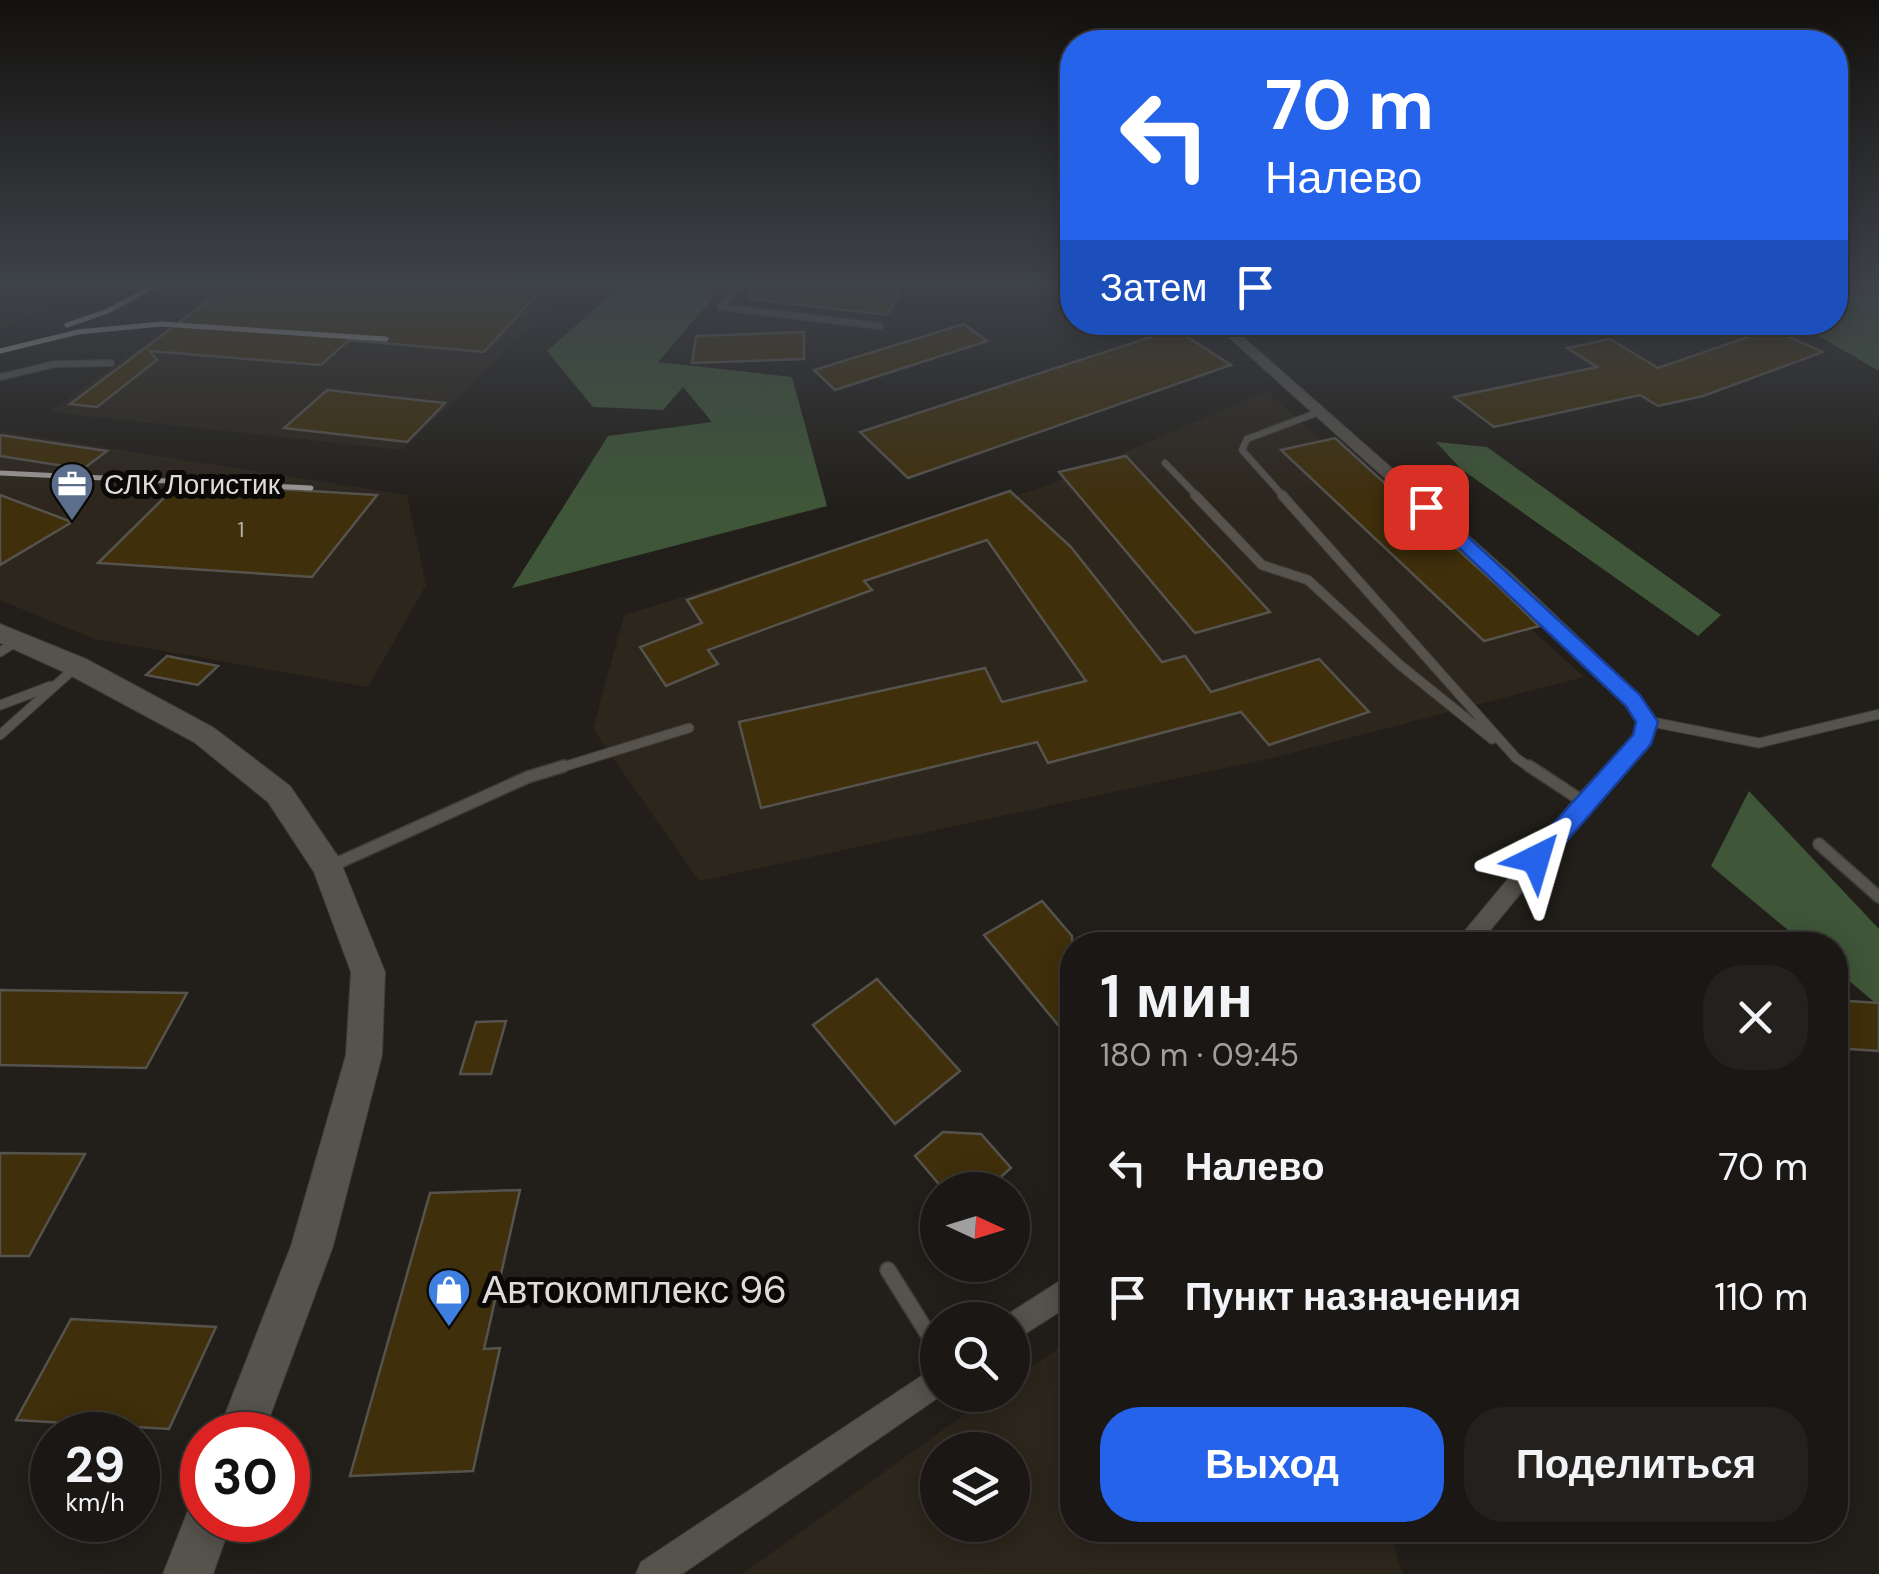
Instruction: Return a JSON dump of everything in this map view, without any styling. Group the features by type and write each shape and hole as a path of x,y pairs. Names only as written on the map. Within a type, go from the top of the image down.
{"street":[{"path":"1260,359 1507,579 1633,701 1647,722 1644,738 1584,802 1475,932"},
{"path":"6,642 66,675 204,735 242,761 279,794 328,868 368,972 364,1055 312,1246 249,1412"},
{"path":"1030,1316 1060,1295"},
{"path":"653,1574 920,1392"},
{"path":"188,1574 200,1542"}],"lane":[{"path":"0,377 32,366 74,360 112,362"},
{"path":"1318,412 1247,438 1242,450 1516,758"},
{"path":"1165,463 1262,566 1308,580 1400,665 1516,758 1584,802"},
{"path":"0,706 66,675"},
{"path":"0,735 66,675"},
{"path":"1647,722 1759,742 1879,714"},
{"path":"328,868 528,777 689,728"},
{"path":"1818,844 1879,897"},
{"path":"888,1270 920,1321"}],"shaded area":[{"path":"123,359 497,359 402,450 49,412"},
{"path":"1267,391 1584,677 1272,758 699,881 593,729 624,615 1044,487"},
{"path":"0,431 407,495 426,585 368,687 95,639 0,600"},
{"path":"1060,1347 1060,1542 1393,1542 1403,1574 742,1574 920,1447 920,1542 1030,1542 1030,1432 940,1432 968,1412 1030,1412 1030,1369"}],"green space":[{"path":"554,359 660,359 658,362 792,377 827,506 512,588 608,436 712,422 683,387 663,410 593,407"},
{"path":"1859,359 1879,359 1879,371"},
{"path":"1436,442 1487,447 1721,615 1698,636 1461,469"},
{"path":"1749,791 1879,929 1879,1006 1848,980 1848,932 1790,932 1711,866"}],"building":[{"path":"130,359 157,360 97,407 70,404"},
{"path":"253,359 327,359 321,365"},
{"path":"693,359 791,359 692,363"},
{"path":"848,359 930,359 835,390 814,370"},
{"path":"1082,359 1222,359 1231,365 908,478 860,432"},
{"path":"1585,359 1644,359 1658,368 1683,359 1803,359 1703,396 1658,406 1640,395 1494,427 1454,397 1597,367"},
{"path":"327,390 445,403 407,442 284,428"},
{"path":"0,435 107,451 83,469 0,456"},
{"path":"1335,438 1539,626 1484,641 1281,450"},
{"path":"1126,456 1270,612 1195,633 1059,472"},
{"path":"179,483 377,495 312,577 98,563"},
{"path":"1010,491 1071,547 1162,662 1185,656 1211,692 1319,659 1369,712 1269,745 1241,712 1048,763 1037,742 761,808 739,722 985,668 1002,702 1086,681 987,540 864,581 872,590 708,650 718,664 666,686 640,647 702,623 687,600"},
{"path":"0,495 72,522 0,565"},
{"path":"167,656 218,666 198,685 146,675"},
{"path":"1042,901 1069,932 1060,932 1060,1027 984,935"},
{"path":"877,979 960,1071 895,1124 813,1025"},
{"path":"0,990 187,993 146,1068 0,1065"},
{"path":"1848,1001 1879,1003 1879,1051 1848,1049"},
{"path":"506,1021 491,1074 460,1074 476,1022"},
{"path":"943,1132 981,1134 1011,1168 1006,1172 929,1172 915,1156"},
{"path":"0,1153 85,1154 29,1256 0,1256"},
{"path":"520,1190 484,1349 500,1348 473,1471 350,1476 430,1193"},
{"path":"71,1319 216,1327 169,1429 160,1428 160,1412 30,1412 30,1421 16,1420"}],"railway":[{"path":"0,473 311,488"}],"place":[{"name":"СЛК Логистик","path":"72,522"},
{"name":"Автокомплекс 96","path":"449,1328"}],"route":[{"path":"1426,507 1633,701 1647,722 1644,738 1536,859"}]}
